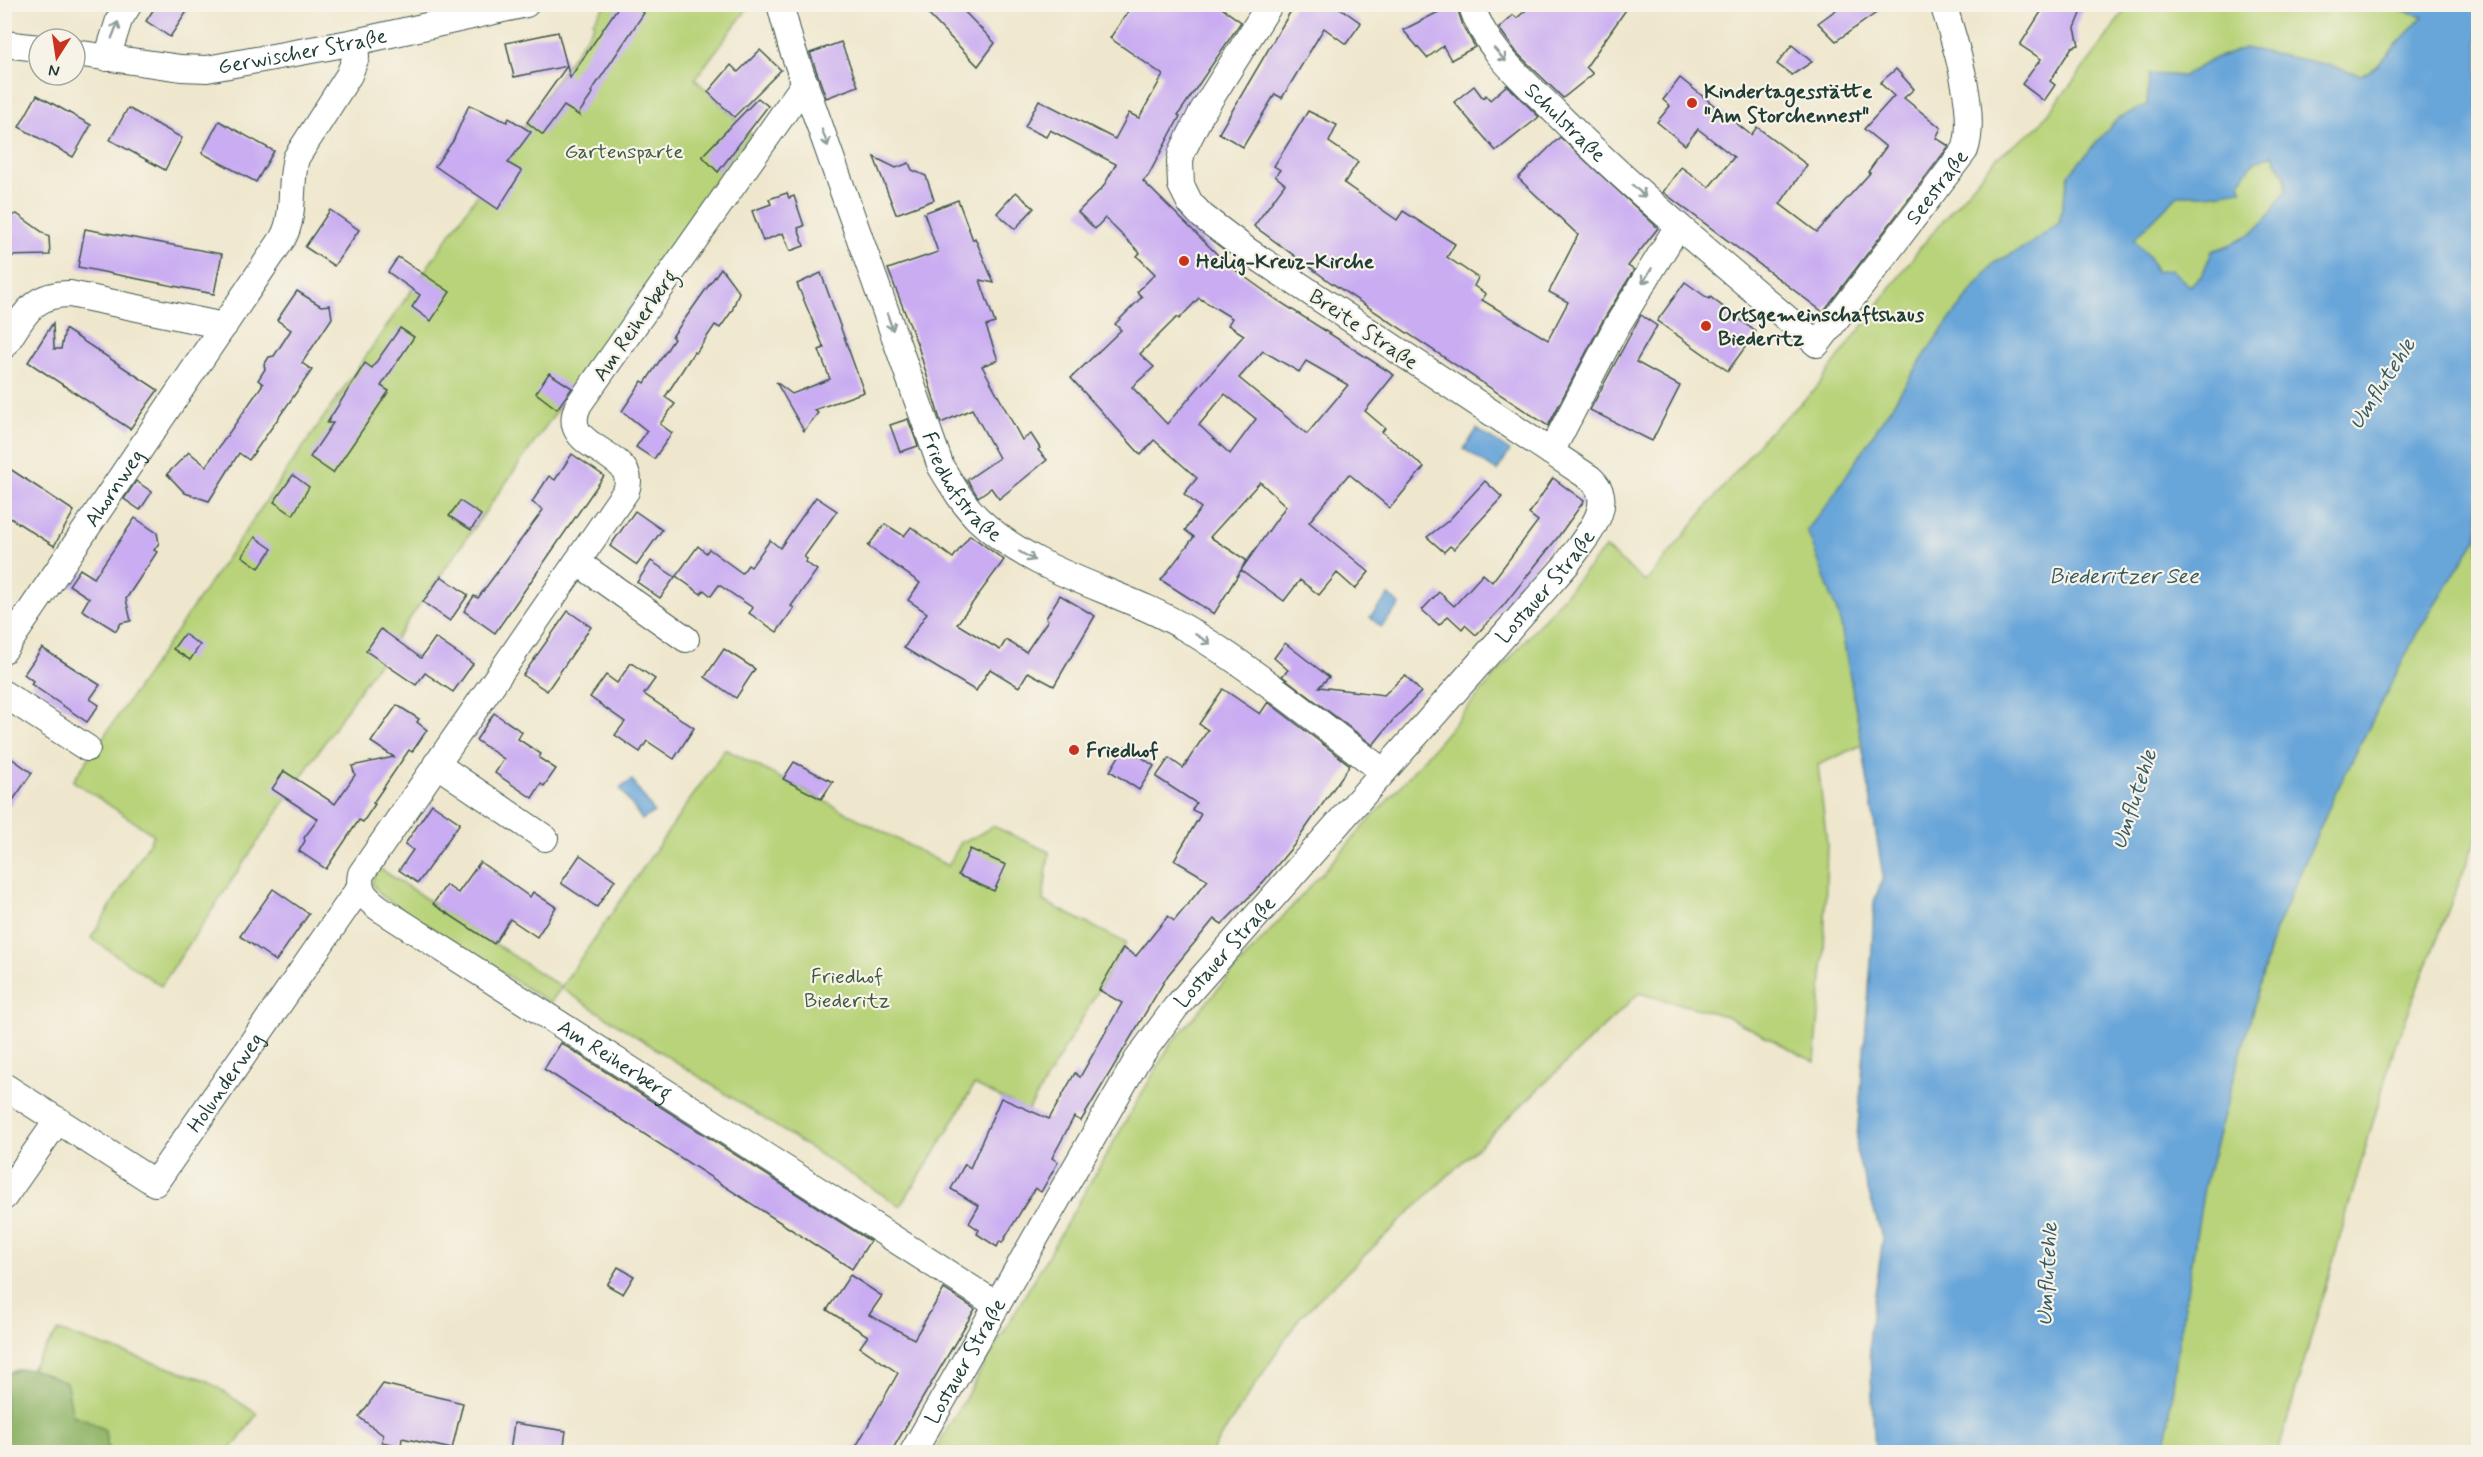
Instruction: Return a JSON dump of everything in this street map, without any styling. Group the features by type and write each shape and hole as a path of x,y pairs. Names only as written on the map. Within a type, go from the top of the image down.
{"street":[{"path":"107,58 119,20 129,4"},
{"name":"Gerwischer Straße","path":"87,55 181,68 207,69 355,42 526,4"},
{"name":"Friedhofstraße","path":"780,4 805,83 941,467 964,502 977,518 1021,552 1051,569 1156,611 1232,657 1383,771"},
{"name":"Breite Straße","path":"1270,4 1203,112 1182,152 1180,176 1184,195 1202,216 1248,251 1597,485 1603,499"},
{"name":"Schulstraße","path":"1471,4 1486,40 1591,147 1678,226 1817,344"},
{"name":"Seestraße","path":"1817,344 1965,150 1970,138 1962,74 1943,4"},
{"name":"Ahornweg","path":"4,650 224,326 289,226 292,171 296,158 349,75 356,57 355,42"},
{"path":"4,44 27,47"},
{"name":"Am Reiherberg","path":"805,83 576,409 574,419 579,435 622,466 627,474 626,491 361,874 360,887 364,895 379,908 997,1305"},
{"path":"1551,452 1615,329 1678,226"},
{"path":"4,346 30,307 54,294 70,294 224,326"},
{"name":"Lostauer Straße","path":"914,1452 1137,1060 1155,1033 1567,564 1600,512 1603,499"},
{"path":"577,562 686,639"},
{"path":"4,694 87,748"},
{"path":"436,764 545,838"},
{"name":"Holunderweg","path":"4,1086 155,1183 360,887"},
{"path":"4,1197 58,1120"}],"green space":[{"path":"2382,4 2424,15 2377,66 2362,75 2324,64 2245,48 2215,58 2184,76 2150,74 2147,105 2118,118 2069,174 2059,223 2027,246 1994,263 1938,335 1829,502 1808,530 1840,620 1862,745 1818,765 1827,843 1824,954 1815,1062 1726,1016 1639,993 1300,1317 1211,1452 934,1452 1170,1045 1396,791 1605,548 1646,582 1763,438 1815,390 1920,248 1995,159 2037,128 2099,48 2128,5"},
{"name":"Gartensparte","path":"605,5 750,5 695,79 752,135 367,679 161,986 91,938 154,835 73,781 595,24 593,22"},
{"path":"2272,154 2285,177 2287,190 2259,227 2245,237 2212,251 2203,273 2190,286 2171,270 2157,272 2149,257 2133,239 2178,195 2209,195 2240,181 2253,163"},
{"path":"2478,536 2478,834 2394,1049 2278,1452 2165,1452 2177,1353 2204,1187 2274,933 2333,798 2417,633"},
{"name":"Friedhof Biederitz","path":"725,749 948,866 961,842 993,826 1049,852 1043,901 1126,943 1028,1111 974,1085 937,1149 900,1206 561,988 550,1003 383,897 372,884 376,866 561,987"},
{"path":"58,1331 206,1380 257,1414 237,1442 226,1452 108,1452 109,1448 85,1419 73,1416 66,1382 31,1369"},
{"path":"20,1369 31,1369 66,1382 73,1416 85,1419 105,1430 108,1452 5,1452 5,1374"}],"water":[{"name":"Biederitzer See","path":"2382,5 2478,5 2478,536 2417,633 2333,798 2274,933 2204,1187 2177,1353 2165,1452 1875,1452 1869,1334 1883,1240 1856,1151 1874,902 1883,877 1840,620 1807,530 1829,502 1938,335 1994,263 2027,246 2059,223 2069,174 2118,118 2147,105 2149,74 2184,76 2215,58 2245,48 2324,64 2363,75 2377,66 2423,16","holes":["2273,154 2285,177 2287,190 2259,227 2245,237 2212,251 2203,273 2190,286 2171,270 2156,272 2149,257 2134,239 2178,195 2209,195 2242,190 2240,181 2253,163"]},
{"path":"1477,429 1510,451 1497,471 1464,449"},
{"path":"1389,595 1400,605 1381,627 1370,617"},
{"path":"632,780 654,812 642,820 620,788"}],"building":[{"path":"157,4 192,4 170,37 146,21"},
{"path":"620,4 631,4 644,13 591,92 593,93 579,113 580,116 564,106 543,135 527,122 567,66 570,78"},
{"path":"942,4 957,4 995,43 978,66 925,11"},
{"path":"1133,4 1216,4 1241,22 1178,115 1180,116 1148,176 1143,181 1228,265 1277,300 1394,375 1365,411 1385,428 1382,432 1424,467 1390,508 1349,474 1309,522 1369,572 1355,589 1337,573 1319,595 1300,580 1284,601 1241,570 1214,614 1161,580 1194,537 1185,530 1201,508 1184,494 1197,478 1154,440 1141,455 1071,378 1121,330 1115,324 1142,297 1137,292 1155,274 1137,256 1140,253 1105,218 1095,229 1078,212 1103,187 1116,164 1050,130 1046,137 1025,127 1039,100 1115,139 1129,113 1139,118 1163,75 1110,38","holes":["1199,298 1232,318 1228,325 1244,335 1167,424 1132,387 1154,367 1140,354 1177,317 1179,319","1263,351 1299,372 1306,361 1348,385 1307,434 1239,378","1225,394 1256,419 1230,454 1199,425","1260,482 1286,506 1241,570 1246,560 1210,537"]},
{"path":"1295,4 1334,4 1361,23 1346,44 1324,28 1282,98 1275,94 1243,147 1219,133"},
{"path":"1454,4 1475,47 1451,60 1443,46 1427,58 1403,30"},
{"path":"1533,4 1630,4 1586,67 1593,74 1563,98 1517,53 1499,28 1513,15 1517,18"},
{"path":"1844,4 1889,4 1836,41 1818,23"},
{"path":"2046,4 2085,4 2075,28 2079,45 2072,47 2050,81 2055,85 2044,101 2022,84 2041,59 2020,45"},
{"path":"558,32 567,66 514,77 506,43"},
{"path":"841,42 858,86 826,98 810,53"},
{"path":"1792,45 1812,62 1792,75 1777,64"},
{"path":"760,50 781,70 734,117 708,92 731,65 738,72"},
{"path":"1896,69 1914,89 1904,98 1941,128 1936,138 1949,146 1823,312 1663,192 1681,167 1709,187 1734,157 1698,129 1685,145 1657,122 1670,106 1663,100 1680,78 1751,135 1757,127 1807,165 1780,204 1817,232 1870,173 1868,172 1886,147 1864,129 1894,96 1880,83"},
{"path":"1507,85 1539,117 1496,151 1454,102 1474,86 1483,98 1486,95 1490,100"},
{"path":"37,95 91,125 73,157 19,127"},
{"path":"758,98 768,106 718,172 702,156"},
{"path":"469,105 507,122 509,118 531,132 508,163 522,171 498,209 435,166 453,141"},
{"path":"128,108 182,138 165,170 110,140"},
{"path":"1308,111 1337,125 1329,142 1358,162 1344,183 1397,220 1403,211 1455,244 1447,257 1478,278 1474,286 1486,294 1482,300 1548,340 1568,302 1549,292 1578,235 1518,178 1560,137 1658,228 1628,266 1634,270 1602,322 1548,426 1330,282 1254,226 1285,184 1275,176 1280,170 1274,166"},
{"path":"219,121 274,151 256,182 202,153"},
{"path":"874,157 896,168 909,163 912,170 926,176 934,200 896,214"},
{"path":"1016,192 1034,208 1015,229 997,213"},
{"path":"787,193 789,198 794,196 804,226 798,228 804,246 790,251 783,233 763,241 752,211 771,204 769,199"},
{"path":"958,200 973,240 975,238 994,283 980,280 995,323 986,326 998,360 982,366 1022,440 1031,434 1040,448 1038,450 1047,460 999,499 991,488 978,497 967,480 999,458 972,409 941,423 918,346 888,269 938,252 924,213"},
{"path":"330,210 359,230 334,266 305,247"},
{"path":"17,214 49,237 50,255 4,256 4,217"},
{"path":"85,229 222,254 214,294 78,267"},
{"path":"398,257 450,292 431,321 412,307 420,295 388,272"},
{"path":"721,268 739,292 732,311 720,328 715,325 696,353 694,352 665,397 675,404 660,424 672,433 654,459 636,447 647,431 622,411 642,381 645,383 674,339 672,337"},
{"path":"821,273 864,392 814,410 818,413 804,431 776,382 792,394 830,379 819,350 824,348 797,284"},
{"name":"Ortsgemeinschaftshaus Biederitz","path":"1685,282 1709,299 1710,297 1756,332 1728,371 1657,321"},
{"path":"297,291 321,306 330,305 332,318 302,363 312,370 249,460 239,453 209,501 185,493 167,474 189,452 206,466 263,384 258,380 265,369 264,365 269,357 274,356 291,330 277,320"},
{"path":"1641,315 1657,326 1636,362 1680,386 1652,441 1590,410"},
{"path":"53,323 54,349 61,349 65,329 158,390 130,429 28,362"},
{"path":"400,328 414,337 381,386 389,391 333,473 310,457 333,423 327,423 365,363 372,368"},
{"path":"549,373 572,388 557,409 536,393"},
{"path":"908,419 918,446 900,452 890,425"},
{"path":"572,454 604,476 495,633 464,611 474,596 478,598 543,510 532,502 549,476 555,480"},
{"path":"4,465 74,511 54,546 4,514"},
{"path":"293,475 309,487 293,515 274,502"},
{"path":"1553,478 1584,501 1558,537 1503,606 1476,635 1465,625 1462,629 1448,616 1439,625 1422,610 1439,592 1454,606 1483,574 1492,582 1538,521 1529,514"},
{"path":"136,481 152,492 140,510 124,499"},
{"path":"1485,481 1502,497 1454,549 1450,546 1444,552 1427,537 1448,521"},
{"path":"816,497 837,511 804,557 807,559 805,562 817,570 791,606 794,608 777,632 749,613 753,608 719,585 711,596 704,590 701,594 676,576 698,546 706,553 709,549 742,573 748,565 751,567 770,540 780,548"},
{"path":"460,501 481,515 471,530 449,516"},
{"path":"635,511 662,530 637,565 610,546"},
{"path":"135,518 157,533 159,543 154,550 157,552 126,599 131,621 121,623 116,631 82,610 89,598 69,585 80,569 94,578"},
{"path":"885,524 904,536 911,527 953,558 970,535 1004,560 957,624 1000,650 1006,640 1026,652 1048,620 1046,618 1060,595 1095,616 1054,686 1028,672 1019,687 990,669 976,691 904,648 927,613 908,600 920,583 868,546"},
{"path":"255,537 272,549 259,568 242,556"},
{"path":"651,561 675,577 660,598 637,582"},
{"path":"441,576 468,595 450,621 423,602"},
{"path":"568,611 591,627 547,691 523,675"},
{"path":"381,629 421,658 435,638 473,664 453,692 425,673 416,685 366,651"},
{"path":"184,634 200,645 190,660 173,649"},
{"path":"1285,643 1329,677 1319,687 1384,695 1405,675 1421,692 1393,720 1373,745 1282,676 1288,670 1274,658"},
{"path":"42,648 100,685 90,699 99,705 87,722 31,684 33,681 24,674"},
{"path":"724,649 755,669 736,698 705,677"},
{"path":"631,663 655,679 644,694 694,728 674,759 647,741 640,752 615,735 625,722 590,697 606,675 617,683"},
{"path":"1223,689 1260,714 1268,702 1350,765 1294,845 1259,887 1222,924 1214,919 1168,975 1081,1121 1074,1117 1052,1158 1058,1162 1041,1192 1035,1188 1002,1243 1000,1241 997,1247 977,1234 979,1230 969,1223 979,1206 951,1189 965,1164 970,1168 1001,1098 1049,1119 1075,1073 1080,1077 1122,1003 1099,990 1123,948 1136,956 1168,916 1174,921 1208,880 1174,860 1201,814 1192,810 1196,803 1156,777 1169,758 1183,768 1208,730 1199,724"},
{"path":"397,705 419,719 417,722 427,730 412,752 409,750 373,803 375,804 363,822 359,820 326,869 299,851 305,841 304,838 318,819 272,789 284,771 335,804 355,775 352,766 394,757 371,742"},
{"path":"494,713 522,732 518,739 541,754 539,758 556,769 544,786 541,784 532,798 495,773 504,759 476,740"},
{"path":"1125,746 1154,766 1139,790 1110,771"},
{"path":"4,753 32,773 4,813"},
{"path":"794,762 833,782 821,799 783,779"},
{"path":"432,804 460,823 418,883 399,870 413,850 405,844"},
{"path":"970,849 1006,865 994,891 958,875"},
{"path":"580,855 615,880 597,907 561,883"},
{"path":"480,862 530,897 533,892 556,907 537,937 510,919 494,944 433,904 446,885 458,893"},
{"path":"273,889 309,914 276,961 240,936"},
{"path":"561,1043 870,1241 852,1269 544,1069"},
{"path":"618,1267 634,1276 623,1294 607,1285"},
{"path":"850,1275 882,1296 869,1315 914,1339 944,1289 975,1309 891,1452 853,1452 898,1373 860,1347 868,1336 827,1310"},
{"path":"383,1384 463,1403 452,1449 402,1438 401,1446 382,1442 383,1435 359,1417"},
{"path":"514,1423 566,1431 563,1452 510,1452"}],"place":[{"name":"Kindertagesstätte \"Am Storchennest\"","path":"1692,103"},
{"name":"Heilig-Kreuz-Kirche","path":"1184,261"},
{"name":"Ortsgemeinschaftshaus Biederitz","path":"1706,326"},
{"name":"Friedhof","path":"1074,750"}],"water label":[{"name":"Umflutehle","path":"2381,383"},
{"name":"Umflutehle","path":"2133,799"},
{"name":"Umflutehle","path":"2046,1274"}]}
